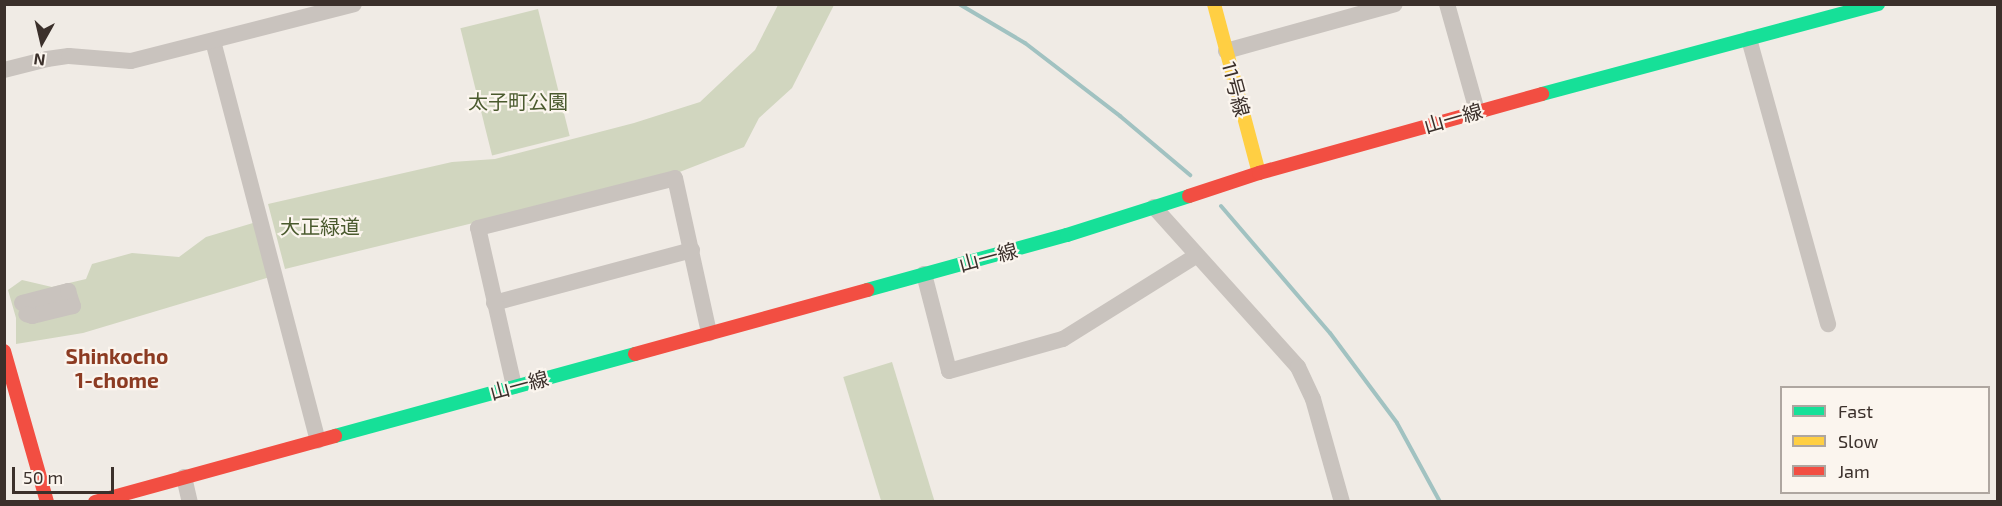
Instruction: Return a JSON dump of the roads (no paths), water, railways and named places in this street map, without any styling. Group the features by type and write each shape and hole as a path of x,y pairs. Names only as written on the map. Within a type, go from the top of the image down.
{"street":[{"path":"4,70 69,56 131,61 354,4"},
{"name":"11号線","path":"1214,4 1259,173"},
{"path":"1226,51 1395,4"},
{"path":"1447,4 1477,111"},
{"name":"山一線","path":"104,500 1066,235 1259,173 1477,111 1878,4"},
{"path":"1749,39 1828,324"},
{"path":"213,41 318,440"},
{"path":"514,386 478,228 675,178 709,333"},
{"path":"1154,207 1298,367 1313,399 1342,501"},
{"path":"494,303 692,250"},
{"path":"924,274 949,371 1064,339 1196,256"},
{"path":"4,351 8,373 47,501"},
{"path":"184,477 190,501"}],"waterway":[{"path":"959,4 1025,43 1120,116 1190,175"},
{"path":"1221,206 1330,333 1397,423 1440,502"}],"district":[{"name":"Shinkocho 1-chome","path":"117,368"}],"park label":[{"name":"太子町公園","path":"518,101"},
{"name":"大正緑道","path":"320,226"}]}
